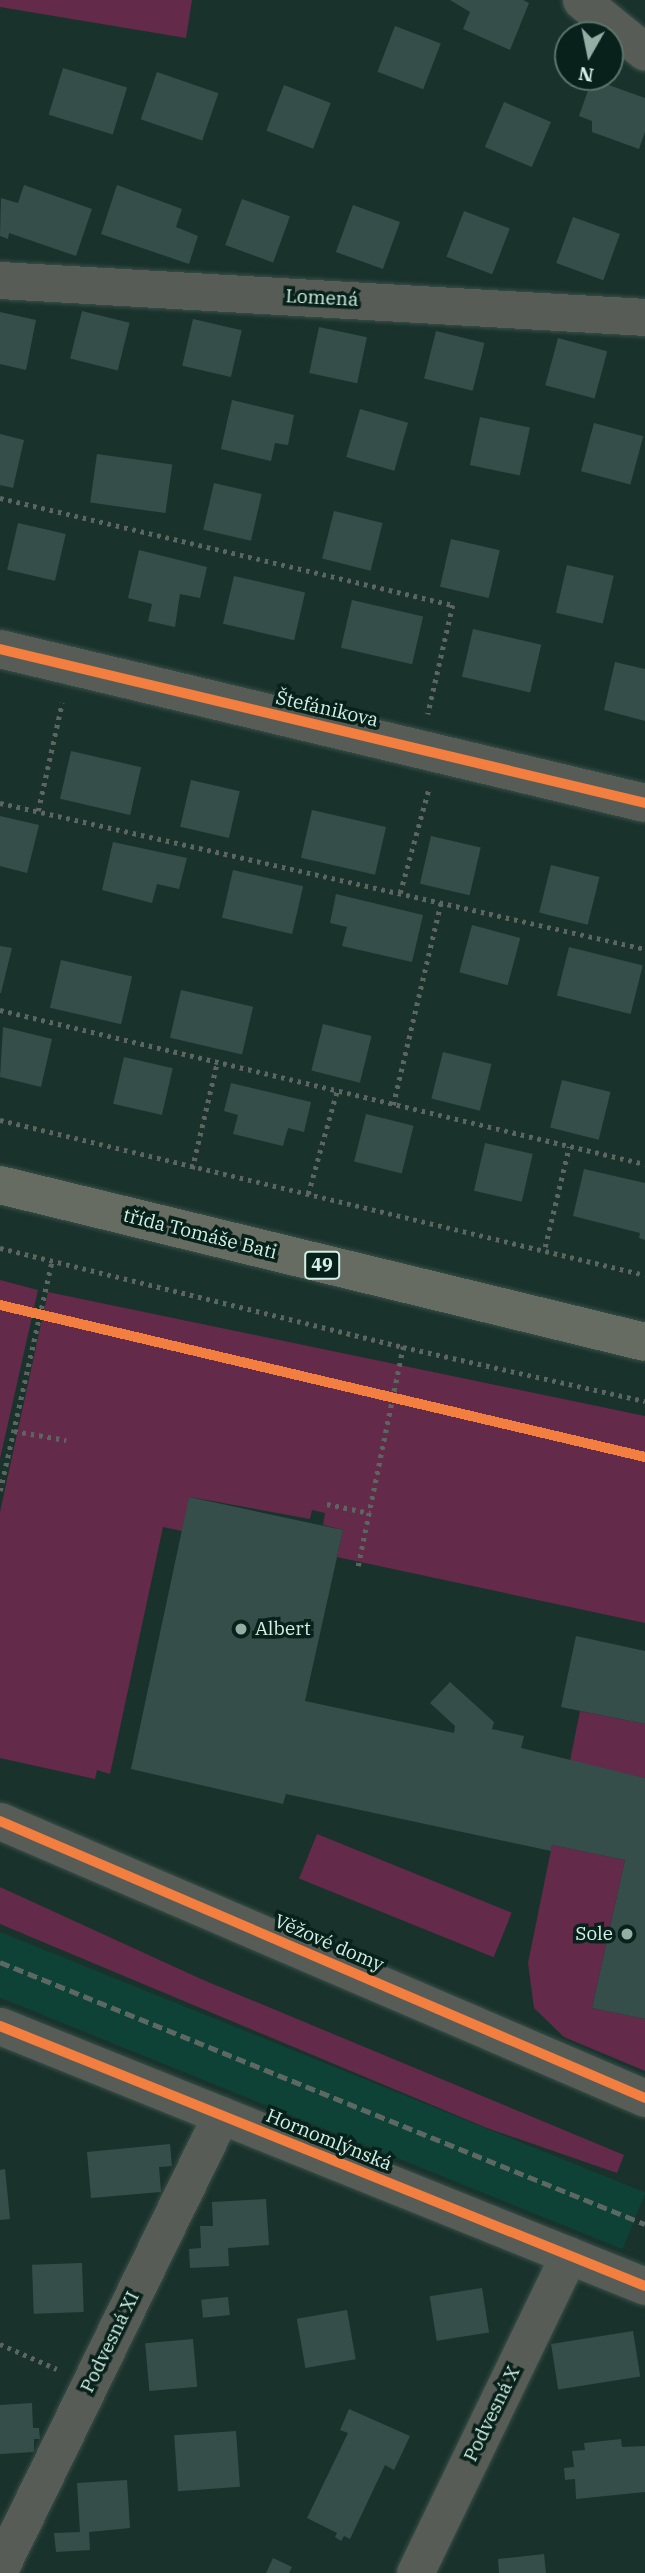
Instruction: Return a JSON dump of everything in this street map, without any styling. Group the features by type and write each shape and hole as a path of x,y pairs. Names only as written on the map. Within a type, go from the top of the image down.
{"main road":[{"name":"třída Tomáše Bati","path":"0,1185 645,1342"}],"street":[{"path":"581,0 645,52"},
{"name":"Lomená","path":"0,280 645,317"},
{"name":"Štefánikova","path":"0,649 645,803"},
{"name":"Věžové domy","path":"0,1821 645,2098"},
{"name":"Hornomlýnská","path":"0,2026 645,2286"},
{"name":"Podvesná XI","path":"0,2568 221,2115"},
{"name":"Podvesná X","path":"415,2573 569,2255"}],"path":[{"path":"0,498 453,605 425,724"},
{"path":"38,811 64,692"},
{"path":"401,893 431,780"},
{"path":"0,803 645,949"},
{"path":"393,1105 441,902"},
{"path":"0,1010 645,1164"},
{"path":"192,1169 217,1062"},
{"path":"308,1194 337,1091"},
{"path":"0,1120 192,1169 545,1247 645,1275"},
{"path":"545,1247 569,1147"},
{"path":"0,1248 403,1347 645,1401"},
{"path":"0,1491 52,1261"},
{"path":"22,1310 57,1319"},
{"path":"358,1566 403,1347"},
{"path":"380,1395 406,1401"},
{"path":"14,1432 66,1440"},
{"path":"327,1504 370,1513"},
{"path":"0,2344 90,2383"}],"shaded area":[{"path":"0,0 192,0 186,38 0,7"},
{"path":"0,1280 38,1290 0,1459"},
{"path":"48,1292 645,1416 645,1623 337,1557 343,1530 323,1525 325,1513 312,1510 310,1519 190,1497 182,1531 163,1527 110,1774 97,1770 95,1779 0,1758 0,1512"},
{"path":"580,1711 645,1724 645,1778 570,1761"},
{"path":"317,1834 512,1913 494,1957 299,1879"},
{"path":"552,1845 625,1860 592,2008 645,2019 645,2071 564,2037 534,2008 528,1963"},
{"path":"0,1887 201,1979 624,2155 617,2173 487,2128 0,1924"},
{"path":"0,1932 645,2193 622,2249 0,1998"}],"building":[{"path":"450,0 523,0 529,3 510,50 463,29 470,12"},
{"path":"395,26 441,44 423,89 377,72"},
{"path":"63,68 127,88 113,134 49,115"},
{"path":"157,72 218,93 202,140 141,119"},
{"path":"284,85 331,103 313,149 266,131"},
{"path":"624,90 645,98 645,132 639,149 592,132 592,121 579,116 588,91"},
{"path":"504,102 551,122 532,167 485,147"},
{"path":"24,185 92,209 76,256 9,233 8,239 0,236 1,198 18,203"},
{"path":"117,185 182,209 176,227 198,236 189,264 101,234"},
{"path":"242,199 290,216 273,262 225,245"},
{"path":"353,205 400,222 383,269 336,252"},
{"path":"464,211 510,229 492,274 446,257"},
{"path":"573,217 620,234 603,280 556,263"},
{"path":"82,311 130,323 118,370 70,359"},
{"path":"0,312 36,320 26,370 0,364"},
{"path":"193,319 242,330 231,377 182,366"},
{"path":"319,327 367,337 357,383 309,373"},
{"path":"436,331 485,343 473,391 424,379"},
{"path":"558,338 607,351 595,399 545,385"},
{"path":"232,400 294,415 288,445 275,443 271,461 221,449"},
{"path":"360,409 408,423 394,471 346,457"},
{"path":"480,417 530,428 520,476 470,465"},
{"path":"594,423 643,436 630,484 581,471"},
{"path":"0,434 24,440 13,488 0,485"},
{"path":"97,454 172,465 165,513 90,503"},
{"path":"214,483 262,494 251,541 203,530"},
{"path":"334,511 383,523 371,571 322,559"},
{"path":"18,523 66,534 55,581 7,570"},
{"path":"451,539 500,550 489,598 440,587"},
{"path":"139,550 207,567 200,598 180,594 175,627 148,621 152,604 128,598"},
{"path":"567,565 614,576 603,624 556,613"},
{"path":"234,576 305,592 294,640 223,624"},
{"path":"352,600 423,616 412,664 341,648"},
{"path":"473,629 541,645 530,692 462,677"},
{"path":"615,662 645,669 645,721 604,710"},
{"path":"71,751 141,767 130,815 60,799"},
{"path":"191,780 240,791 229,838 180,827"},
{"path":"312,810 386,827 375,875 301,858"},
{"path":"0,816 39,825 27,873 0,866"},
{"path":"431,836 481,847 470,895 420,884"},
{"path":"113,842 187,858 179,889 157,884 152,903 102,890"},
{"path":"551,865 600,877 588,925 539,913"},
{"path":"233,870 303,886 292,934 222,918"},
{"path":"336,894 423,915 412,962 342,946 347,927 330,923"},
{"path":"472,925 520,938 508,985 459,972"},
{"path":"0,946 12,948 1,993 0,993"},
{"path":"569,947 643,965 631,1014 557,996"},
{"path":"61,960 132,976 121,1024 50,1008"},
{"path":"181,990 253,1007 242,1054 170,1038"},
{"path":"323,1024 372,1036 360,1083 311,1071"},
{"path":"3,1027 52,1039 41,1087 0,1077"},
{"path":"443,1052 492,1064 480,1111 431,1099"},
{"path":"124,1057 173,1068 162,1115 113,1104"},
{"path":"562,1080 611,1092 599,1140 550,1128"},
{"path":"231,1083 311,1102 304,1132 288,1128 283,1146 233,1134 238,1115 224,1111"},
{"path":"366,1114 414,1126 402,1173 354,1162"},
{"path":"485,1143 533,1154 522,1202 474,1191"},
{"path":"584,1169 645,1183 645,1240 639,1238 640,1233 573,1216"},
{"path":"189,1497 343,1530 305,1701 454,1733 455,1726 430,1703 450,1682 494,1722 492,1729 524,1736 521,1748 645,1778 645,2019 592,2008 625,1860 552,1845 551,1851 286,1794 283,1804 131,1769"},
{"path":"576,1636 645,1651 645,1724 561,1707"},
{"path":"170,2144 172,2166 159,2167 161,2192 91,2198 87,2152"},
{"path":"5,2169 10,2219 0,2220 0,2170"},
{"path":"266,2199 269,2245 228,2248 229,2266 190,2268 189,2249 201,2248 200,2226 213,2226 212,2202"},
{"path":"82,2263 84,2312 34,2314 32,2265"},
{"path":"482,2288 489,2332 437,2341 430,2296"},
{"path":"228,2297 230,2315 203,2318 201,2300"},
{"path":"347,2310 356,2359 305,2368 297,2319"},
{"path":"633,2331 640,2376 558,2389 551,2344"},
{"path":"193,2339 197,2387 149,2391 145,2343"},
{"path":"32,2403 33,2428 39,2428 40,2439 34,2439 34,2452 0,2454 0,2405"},
{"path":"349,2409 410,2436 394,2470 385,2465 350,2539 344,2536 341,2541 335,2537 337,2533 307,2518 348,2433 340,2430"},
{"path":"236,2431 240,2487 178,2491 174,2435"},
{"path":"621,2439 622,2447 645,2446 645,2492 576,2499 575,2479 565,2480 564,2468 574,2467 572,2451 585,2450 584,2443"},
{"path":"127,2480 130,2528 89,2532 90,2550 56,2552 54,2533 80,2532 77,2483"},
{"path":"544,2554 546,2573 499,2573 498,2559"},
{"path":"273,2558 292,2567 289,2573 266,2573"}],"railway":[{"path":"0,1962 645,2224"}],"cycle path":[{"path":"0,649 645,803"},
{"path":"0,1305 645,1457"},
{"path":"0,1821 645,2098"},
{"path":"0,2026 645,2286"}],"place":[{"name":"Albert","path":"241,1629"},
{"name":"Sole","path":"627,1934"}]}
